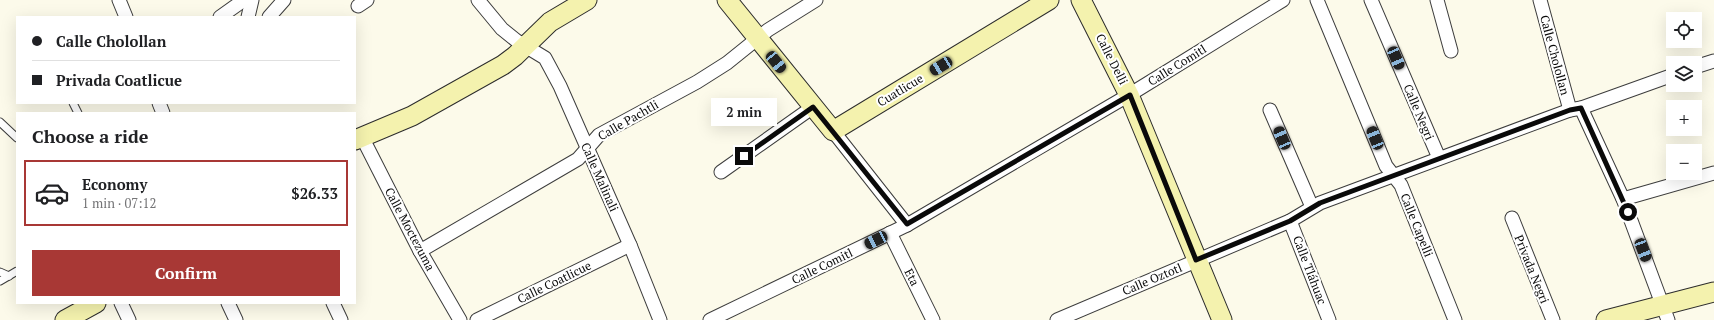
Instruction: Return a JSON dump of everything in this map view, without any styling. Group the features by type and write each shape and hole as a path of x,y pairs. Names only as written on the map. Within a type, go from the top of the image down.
{"street":[{"path":"119,0 126,16"},
{"path":"221,16 244,0"},
{"path":"248,16 252,0"},
{"path":"270,16 284,0"},
{"name":"Calle Malinali","path":"478,0 502,29 526,46 541,54 547,60 560,86 630,245 660,320"},
{"path":"358,138 412,116 503,65 526,46 550,22 587,0"},
{"path":"727,0 907,224"},
{"name":"Calle Pachtli","path":"420,250 578,159 598,135 697,82 727,63 768,30 816,0"},
{"name":"Cuatlicue","path":"833,131 1049,0"},
{"name":"Calle Delli","path":"1081,0 1130,95 1196,260 1222,320"},
{"name":"Calle Comitl","path":"710,320 890,234 1130,95 1283,0"},
{"name":"Calle Capelli","path":"1317,0 1386,166 1400,184 1455,320"},
{"name":"Calle Negri","path":"1371,0 1439,158"},
{"path":"1437,0 1451,51"},
{"name":"Calle Cholollan","path":"1540,0 1575,109 1623,198 1666,313"},
{"path":"1702,65 1714,61"},
{"name":"Calle Oztotl","path":"1057,320 1290,221 1312,207 1439,158 1666,77"},
{"path":"721,172 813,107"},
{"path":"1270,110 1312,207"},
{"name":"Calle Moctezuma","path":"358,138 460,320"},
{"path":"1623,198 1714,174"},
{"name":"Privada Negri","path":"1512,218 1553,320"},
{"name":"Calle Tláhuac","path":"1290,221 1329,320"},
{"name":"Eta","path":"890,234 933,320"},
{"name":"Calle Coatlicue","path":"477,320 630,245"},
{"path":"1606,320 1666,313 1714,292"},
{"path":"65,320 94,304"},
{"path":"121,304 129,320"},
{"path":"228,304 236,320"},
{"path":"333,304 341,320"}],"lane":[{"path":"0,122 16,137"},
{"path":"0,272 9,276"},
{"path":"0,281 16,272"}],"route":[{"path":"744,156 813,107 907,224 1130,95 1196,260 1290,221 1320,203 1570,110 1581,108 1623,198 1628,212"}]}
